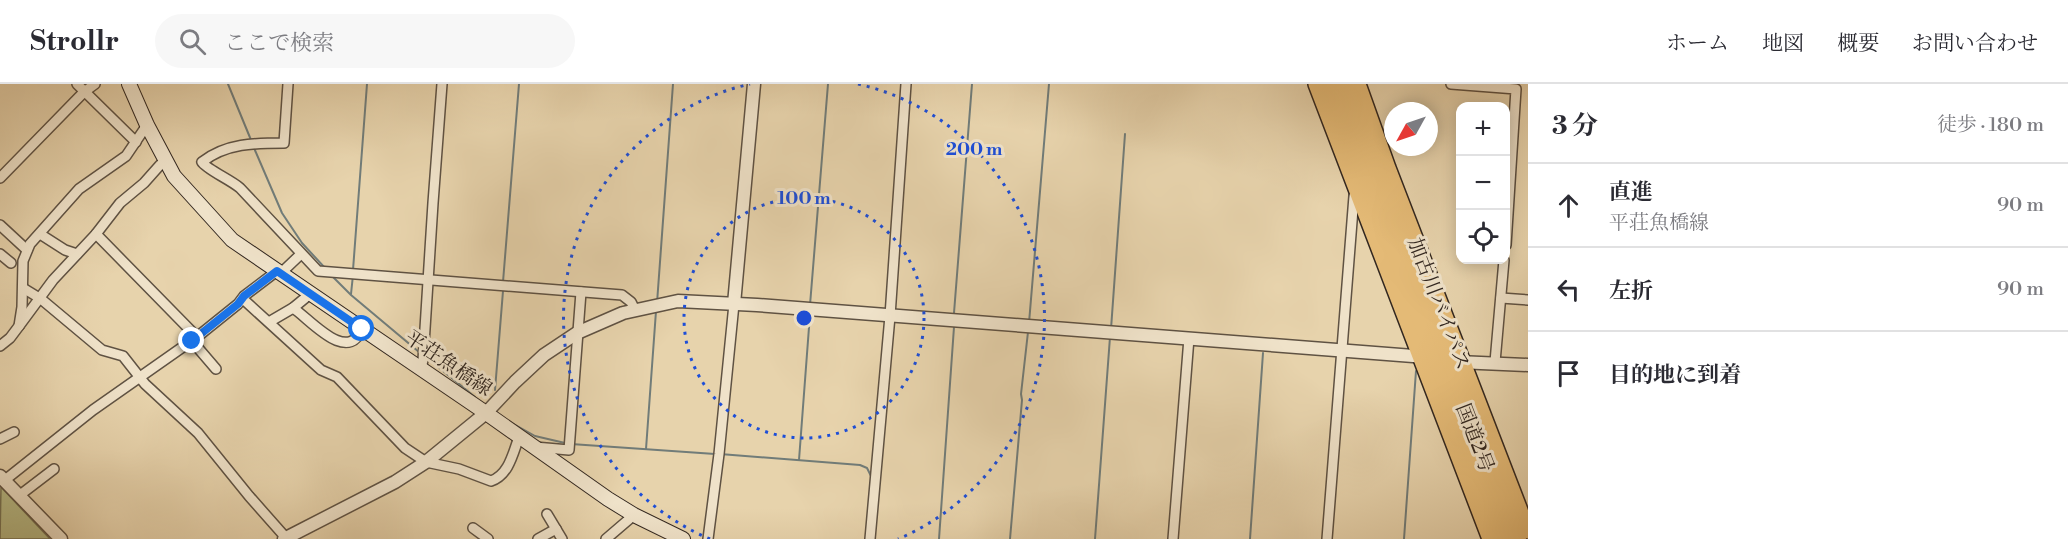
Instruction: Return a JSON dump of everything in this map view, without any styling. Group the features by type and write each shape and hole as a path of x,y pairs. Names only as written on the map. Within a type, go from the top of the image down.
{"highway":[{"name":"国道2号","path":"1316,84 1423,356 1490,539"},
{"name":"加古川バイパス","path":"1330,84 1505,539"},
{"name":"国道2号","path":"1356,85 1528,531"},
{"name":"加古川バイパス","path":"1356,85 1518,539"}],"main road":[{"name":"平荘魚橋線","path":"129,84 174,176 232,240 362,329 423,360 532,447 634,515 683,539"}],"street":[{"path":"78,84 136,142"},
{"path":"0,178 84,92 95,84"},
{"path":"288,84 284,143 247,143 220,152 202,162 206,168 230,179 240,188 318,271 622,295 631,302 635,310"},
{"path":"423,360 432,203 442,84"},
{"path":"708,539 734,304 754,84"},
{"path":"870,539 890,316 906,84"},
{"path":"1451,84 1516,89 1508,210"},
{"path":"19,326 23,261 27,250 80,189 126,156 147,124"},
{"path":"218,173 217,160 220,152"},
{"path":"0,346 10,338 53,280 96,234 120,203 166,161"},
{"path":"1327,539 1354,196 1358,190"},
{"path":"1,227 27,250"},
{"path":"40,234 65,250 76,254"},
{"path":"96,234 194,339 216,369"},
{"path":"0,254 11,264"},
{"path":"61,539 3,478 93,410 194,339 244,296 301,254"},
{"path":"1495,362 1504,264"},
{"path":"23,288 41,299 102,350 123,356 145,384 198,433 286,539 395,482 426,462 488,412 537,361 578,333 624,313 657,305 689,301 1423,356"},
{"path":"532,447 569,446 581,292"},
{"path":"269,322 293,308 310,294"},
{"path":"1501,298 1528,300"},
{"path":"243,299 321,370 337,377 405,448 426,462 459,469 491,481 505,471 519,437"},
{"path":"293,308 330,338 341,342 353,340 362,329"},
{"path":"1173,539 1189,338"},
{"path":"1461,362 1528,365"},
{"path":"0,439 14,432"},
{"path":"20,495 54,469"},
{"path":"547,514 562,539"},
{"path":"606,539 634,515"},
{"path":"473,528 488,539"},
{"path":"538,539 556,530"}],"green space":[{"path":"1,487 50,539 0,539"}],"waterway":[{"path":"228,84 251,140"},
{"path":"353,270 367,84"},
{"path":"503,282 519,84"},
{"path":"657,303 673,84"},
{"path":"810,305 828,84"},
{"path":"954,313 972,84"},
{"path":"1029,323 1049,84"},
{"path":"1111,329 1125,134"},
{"path":"254,148 282,213 302,243 325,268"},
{"path":"331,275 351,295 419,352"},
{"path":"351,294 353,275"},
{"path":"495,390 503,291"},
{"path":"646,449 656,311"},
{"path":"799,460 810,314"},
{"path":"939,539 954,327"},
{"path":"1010,539 1028,332"},
{"path":"1095,539 1110,337"},
{"path":"1250,539 1263,353"},
{"path":"426,357 475,397"},
{"path":"1404,539 1416,371"},
{"path":"510,422 535,436 565,443"},
{"path":"571,444 715,454"},
{"path":"720,454 860,465 867,468 872,478"}],"route":[{"path":"192,341 277,271 362,329"}]}
